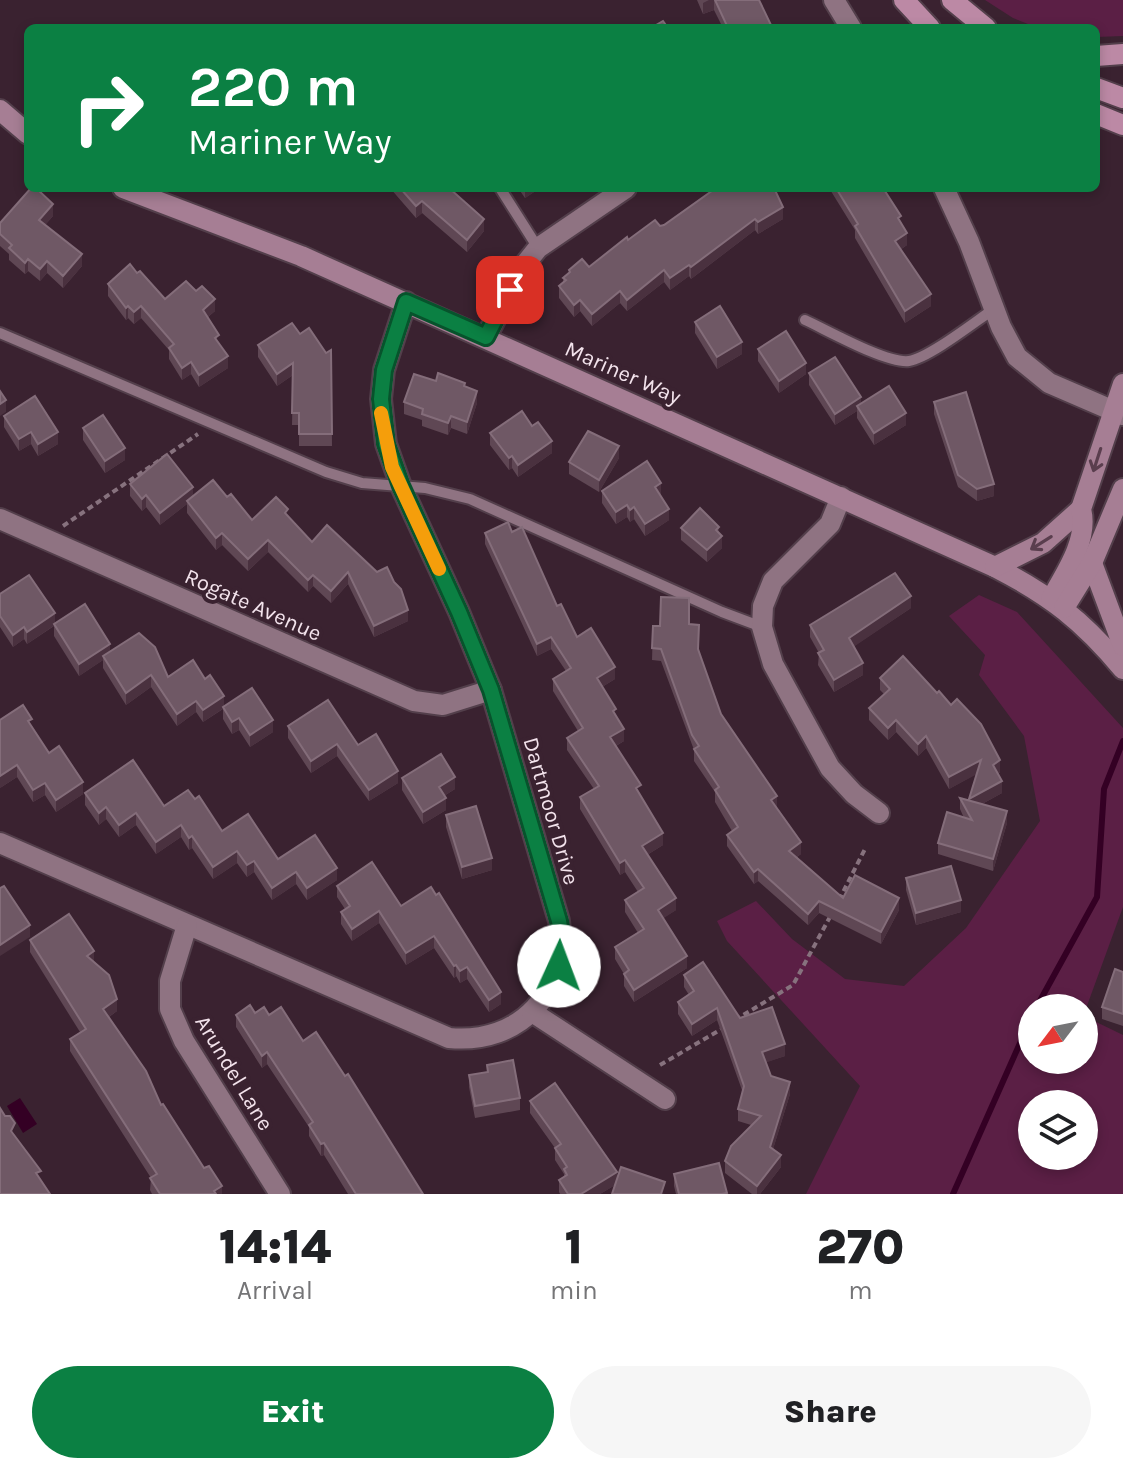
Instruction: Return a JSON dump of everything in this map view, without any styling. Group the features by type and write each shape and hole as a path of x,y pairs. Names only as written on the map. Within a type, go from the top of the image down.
{"main road":[{"path":"904,0 926,24"},
{"path":"952,0 981,24"},
{"path":"1100,56 1123,54"},
{"path":"1100,89 1123,98"},
{"path":"0,110 24,131"},
{"path":"1100,116 1123,125"},
{"name":"Mariner Way","path":"134,192 277,245 995,567 1058,604 1096,638 1123,669"},
{"path":"995,567 1043,543 1081,509 1118,413 1123,384"},
{"path":"1058,604 1092,563 1123,489"},
{"path":"1058,604 1065,574 1085,523 1081,509"},
{"path":"1092,563 1123,646"}],"street":[{"path":"834,0 849,24"},
{"path":"486,337 522,268 538,248 620,192"},
{"path":"946,192 1013,351 1030,370 1064,391 1118,413"},
{"name":"Dartmoor Drive","path":"0,843 449,1038 465,1040 492,1035 521,1022 532,1012 553,982 562,953 562,939 491,690 401,486 386,444 381,399 390,348 406,302"},
{"path":"841,497 830,524 773,581 763,606 762,627 773,664 830,768 854,794 879,813"},
{"name":"Rogate Avenue","path":"0,519 414,701 443,705 491,690"},
{"name":"Arundel Lane","path":"187,925 170,981 170,1009 184,1041 280,1194"},
{"path":"532,1012 665,1099"}],"lane":[{"path":"503,192 538,248"},
{"path":"805,320 885,357 905,362 923,355 994,309"},
{"path":"0,333 326,472 362,483 435,489 480,502 698,602 762,627"}],"path":[{"path":"61,527 213,423"},
{"path":"660,1065 793,985 865,849"}],"shaded area":[{"path":"985,0 1123,0 1123,36 1100,37 1100,24 1028,24"},
{"path":"979,595 1017,612 1123,728 1123,907 1091,994 1018,994 1018,1074 1098,1074 1098,1023 1123,1035 1123,1194 806,1194 860,1086 727,941 717,921 756,901 792,939 845,979 904,986 966,928 1040,821 1024,736 979,675 985,655 949,616"},
{"path":"20,1098 37,1124 23,1133 7,1106"}],"building":[{"path":"715,0 759,0 771,24 726,24"},
{"path":"27,192 40,192 53,204 39,220 82,254 63,276 47,261 40,269 28,259 25,263 9,248 12,245 0,234 0,223"},
{"path":"404,192 454,192 484,219 467,240 422,201 416,206"},
{"path":"710,192 776,192 783,207 758,222 755,219 691,267 689,265 670,278 664,270 627,300 620,291 592,314 580,300 574,305 559,286 566,280 563,278 569,270 582,259 589,267 655,220 660,226"},
{"path":"838,192 886,192 901,216 898,218 907,233 895,241 931,294 905,311 855,226 858,224"},
{"path":"130,264 165,299 186,281 196,291 202,286 215,299 203,310 219,335 215,338 228,356 199,375 191,362 182,368 169,348 174,344 141,306 134,312 128,306 126,308 108,284"},
{"path":"720,306 742,342 717,357 695,322"},
{"path":"292,323 300,334 309,328 326,353 331,350 332,434 299,434 299,413 292,413 293,363 277,374 258,345"},
{"path":"786,331 806,363 779,381 758,349"},
{"path":"835,357 861,397 835,414 809,373"},
{"path":"438,373 477,391 467,422 451,416 448,423 422,414 423,409 404,402 414,374 436,381"},
{"path":"889,386 906,413 874,433 857,406"},
{"path":"966,392 994,484 977,489 958,475 934,402"},
{"path":"35,396 58,432 38,444 31,432 19,439 4,416"},
{"path":"522,411 532,426 538,422 552,441 518,465 490,433"},
{"path":"103,415 125,448 105,461 83,428"},
{"path":"588,431 619,446 599,480 569,462"},
{"path":"167,454 193,487 160,513 146,495 142,499 130,484"},
{"path":"647,461 661,483 655,487 669,509 645,524 634,507 630,510 627,505 616,512 602,491"},
{"path":"213,480 227,497 231,494 252,520 276,497 288,509 285,513 312,542 327,525 377,572 387,567 401,589 408,610 374,626 348,572 331,591 313,575 308,580 268,540 248,559 222,533 216,538 187,501"},
{"path":"700,508 719,527 716,530 722,536 707,550 681,528"},
{"path":"508,522 512,532 522,527 557,606 561,604 577,637 591,628 615,667 597,678 624,729 610,737 641,785 636,788 663,833 642,846 676,898 658,910 687,956 634,990 624,974 629,970 615,947 644,929 625,900 644,888 625,860 620,863 580,797 599,786 567,738 583,728 553,679 571,668 551,637 537,644 485,533"},
{"path":"895,573 911,596 849,638 863,663 834,680 818,653 824,650 810,625"},
{"path":"29,575 55,613 27,632 24,627 13,635 0,616 0,594"},
{"path":"661,597 689,598 689,624 699,625 698,649 721,714 777,796 771,800 801,842 789,851 843,898 855,875 899,898 881,932 819,901 808,914 758,869 754,872 727,835 738,827 715,790 719,787 694,749 699,746 692,735 661,649 652,648 653,626 660,626"},
{"path":"85,604 110,644 79,664 54,624"},
{"path":"139,633 155,647 168,677 193,660 205,679 210,675 224,696 203,710 196,701 177,714 151,675 126,693 103,656"},
{"path":"903,656 937,693 939,691 951,705 957,699 981,724 1000,760 993,765 1002,781 969,799 981,760 949,777 926,736 918,744 896,720 888,728 869,708 890,689 880,678"},
{"path":"252,688 273,720 250,735 239,718 232,722 223,707"},
{"path":"328,700 358,745 376,734 398,771 369,790 337,744 311,761 288,726"},
{"path":"23,705 32,719 28,721 49,753 59,746 83,782 56,800 45,783 33,790 17,765 0,776 0,720"},
{"path":"441,754 455,777 439,787 446,798 423,812 402,778"},
{"path":"133,760 164,806 188,790 195,799 199,796 222,831 248,814 278,859 315,835 337,868 307,888 296,872 272,888 254,861 247,865 237,851 213,867 181,825 156,842 136,813 119,825 106,807 99,813 85,793"},
{"path":"960,798 1007,811 993,859 938,843 947,812 972,820"},
{"path":"476,806 492,858 462,867 446,815"},
{"path":"372,862 401,906 431,887 436,895 439,893 501,992 489,1000 467,967 460,971 454,966 434,936 406,953 379,911 352,929 341,912 350,906 337,886"},
{"path":"951,866 961,900 916,913 906,878"},
{"path":"4,886 30,925 0,945 0,888"},
{"path":"69,914 94,951 87,956 109,975 117,999 103,1009 146,1071 161,1105 204,1168 209,1166 222,1186 214,1191 216,1194 160,1194 150,1178 157,1174 70,1039 86,1029 30,940"},
{"path":"703,962 740,1018 772,1007 785,1044 762,1052 771,1076 790,1082 770,1147 781,1155 757,1186 725,1161 731,1146 761,1116 738,1109 744,1086 717,1008 692,1024 678,1002 694,991 684,975"},
{"path":"1115,969 1123,972 1123,1014 1102,1007"},
{"path":"250,1005 255,1013 264,1007 269,1015 281,1007 303,1041 316,1032 345,1076 348,1074 423,1194 356,1194 309,1125 313,1122 267,1052 262,1056 236,1015"},
{"path":"513,1060 520,1098 475,1106 469,1075 488,1072 487,1065"},
{"path":"555,1083 617,1172 581,1194 568,1194 559,1180 567,1175 564,1169 567,1167 555,1148 561,1144 530,1101"},
{"path":"0,1108 15,1123 11,1131 41,1171 36,1173 50,1194 0,1194"},
{"path":"719,1163 727,1193 679,1194 674,1174"},
{"path":"621,1167 665,1182 661,1194 612,1194"}],"waterway":[{"path":"1044,994 1097,897 1104,789 1123,741"},
{"path":"953,1194 1018,1048"}],"slow traffic":[{"path":"381,413 392,467 439,569"}],"route":[{"path":"510,290 486,337 406,302 386,364 381,399 382,426 392,467 459,612 491,690 559,921 562,953 559,966"}]}
